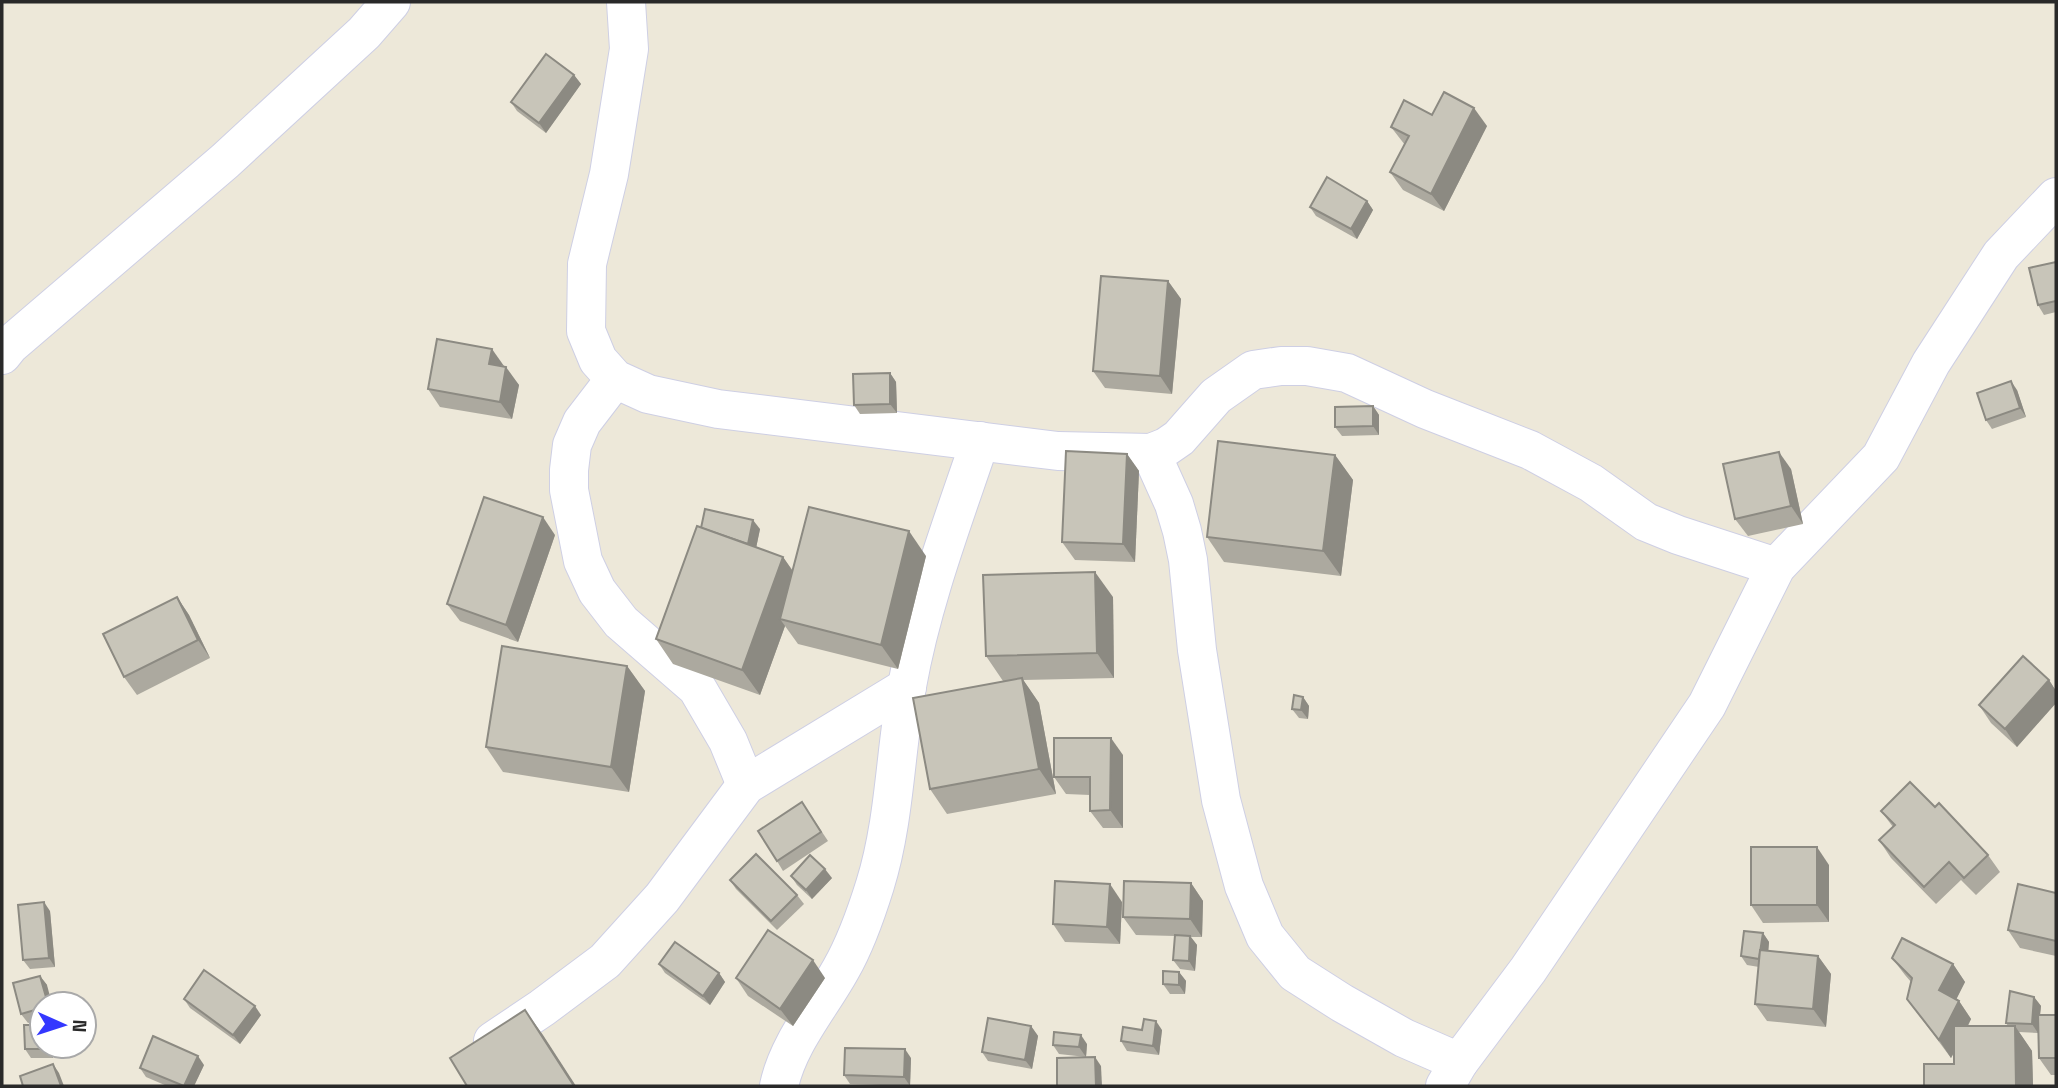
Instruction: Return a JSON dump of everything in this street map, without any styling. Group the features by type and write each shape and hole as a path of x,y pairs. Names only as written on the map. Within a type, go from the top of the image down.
{"street":[{"path":"2,355 10,345 225,161 364,33 391,2"},
{"path":"626,2 629,49 609,174 587,264 586,331 597,360 615,379 648,394 718,409 1058,451 1151,453 1179,438 1216,396 1253,370 1307,366 1347,373 1425,409 1530,450 1591,483 1646,522 1776,567"},
{"path":"1151,453 1174,504 1182,531 1188,560 1197,650 1221,800 1244,886 1265,936 1295,973 1404,1038 1452,1074 1528,970 1707,705 1776,567 1881,457 1931,363 2001,255 2056,197"},
{"path":"615,379 582,422 572,445 569,489 583,561 597,591 621,622 697,688 728,741 746,785"},
{"path":"779,1086 794,1045 842,968 865,916 882,861 907,687 920,625 979,441"},
{"path":"493,1041 605,961 662,898 746,785 907,687"}],"building":[{"path":"546,54 574,75 539,123 511,102"},
{"path":"1444,92 1474,108 1431,194 1390,172 1409,136 1391,127 1404,100 1432,115"},
{"path":"1327,177 1367,201 1351,229 1310,207"},
{"path":"2056,262 2056,301 2038,305 2029,268"},
{"path":"1101,276 1168,281 1160,376 1093,371"},
{"path":"437,339 492,349 489,364 506,367 500,402 428,389"},
{"path":"890,373 890,404 854,405 853,374"},
{"path":"2011,381 2020,408 1986,420 1977,393"},
{"path":"1373,406 1373,426 1335,427 1335,407"},
{"path":"1218,441 1335,455 1323,551 1207,537"},
{"path":"1066,451 1127,454 1123,544 1062,542"},
{"path":"1779,452 1791,506 1735,519 1723,464"},
{"path":"484,497 543,517 506,625 447,604"},
{"path":"809,507 909,531 881,645 780,619"},
{"path":"705,509 753,520 748,544 701,528"},
{"path":"697,526 783,557 742,670 656,639"},
{"path":"1095,572 1097,653 986,656 983,575"},
{"path":"177,597 198,640 124,677 103,634"},
{"path":"502,646 627,666 611,767 486,747"},
{"path":"2023,656 2049,680 2005,729 1979,705"},
{"path":"1022,678 1039,769 930,789 913,698"},
{"path":"1294,695 1303,697 1301,710 1292,709"},
{"path":"1054,738 1111,738 1110,810 1090,811 1090,777 1054,777"},
{"path":"1910,782 1935,807 1939,803 1988,855 1964,878 1949,862 1924,887 1879,840 1895,825 1881,811"},
{"path":"802,802 821,832 777,861 758,831"},
{"path":"1751,847 1817,847 1817,905 1751,905"},
{"path":"756,854 797,895 771,921 730,880"},
{"path":"810,855 825,869 806,890 791,876"},
{"path":"1055,881 1110,884 1107,927 1053,924"},
{"path":"1124,881 1191,883 1190,919 1123,917"},
{"path":"2018,884 2056,893 2056,941 2008,930"},
{"path":"44,902 49,958 23,960 18,905"},
{"path":"768,930 813,960 780,1009 736,978"},
{"path":"1744,931 1763,933 1759,959 1741,956"},
{"path":"1175,935 1190,936 1189,961 1173,960"},
{"path":"1902,938 1953,964 1939,990 1959,1001 1939,1040 1907,999 1912,978 1892,958"},
{"path":"675,942 719,973 703,996 659,964"},
{"path":"1760,950 1818,956 1813,1009 1755,1004"},
{"path":"204,970 255,1006 233,1035 184,999"},
{"path":"1163,971 1179,972 1179,985 1163,984"},
{"path":"40,976 44,990 28,990 28,1012 21,1014 13,983"},
{"path":"2010,991 2034,997 2032,1024 2006,1023"},
{"path":"525,1010 574,1086 467,1086 450,1058"},
{"path":"2038,1015 2056,1015 2056,1058 2039,1058"},
{"path":"988,1018 1031,1026 1025,1060 982,1052"},
{"path":"1144,1019 1156,1021 1153,1046 1121,1041 1123,1027 1142,1030"},
{"path":"24,1025 28,1025 28,1049 25,1049"},
{"path":"1954,1026 2015,1026 2016,1086 1924,1086 1924,1064 1954,1064"},
{"path":"1054,1032 1081,1035 1079,1047 1053,1045"},
{"path":"153,1036 198,1056 184,1086 140,1068"},
{"path":"845,1048 905,1049 904,1077 844,1075"},
{"path":"1095,1057 1096,1086 1057,1086 1057,1058"},
{"path":"53,1064 61,1086 23,1086 20,1076"}]}
